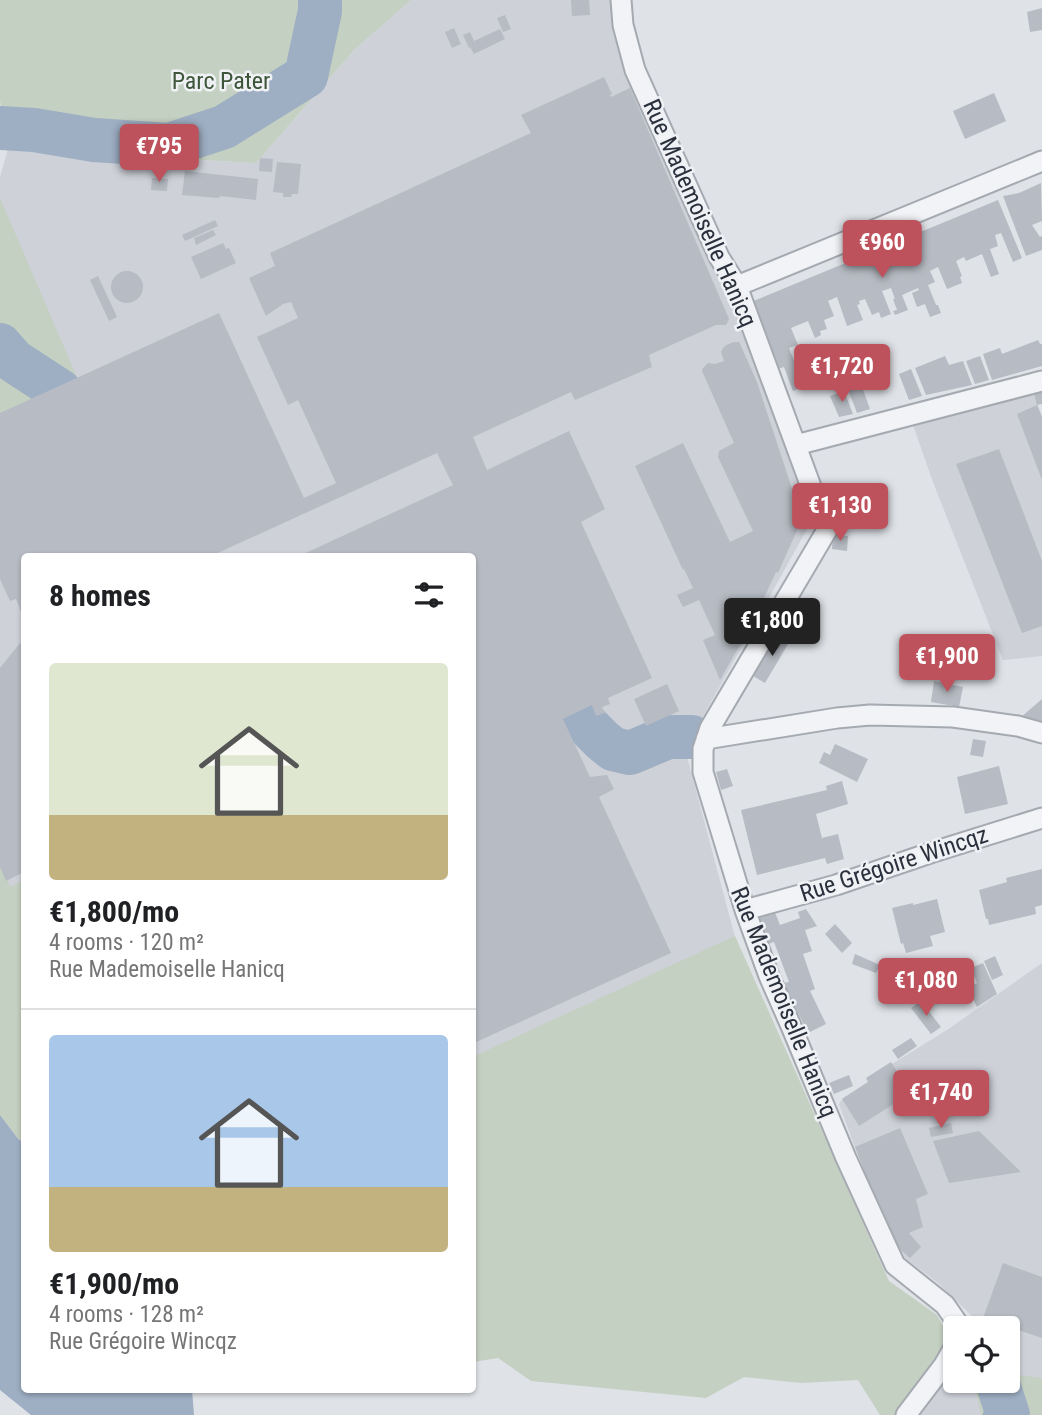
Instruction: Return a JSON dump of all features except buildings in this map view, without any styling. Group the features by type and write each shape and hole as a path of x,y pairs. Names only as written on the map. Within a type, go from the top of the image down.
{"street":[{"name":"Rue Mademoiselle Hanicq","path":"621,0 623,25 635,70 719,257 737,286 827,530 720,709 703,748 703,772 745,910 769,976 846,1158 895,1265 945,1305 953,1316"},
{"path":"737,286 1042,161"},
{"path":"796,444 1042,381"},
{"path":"706,738 870,715 953,717 1007,724 1042,733"},
{"name":"Rue Grégoire Wincqz","path":"745,910 836,885 1042,818"},
{"path":"906,1415 943,1366"}],"shaded area":[{"path":"411,0 621,0 623,25 614,32 753,349 811,522 685,749 735,937 476,1056 476,553 21,553 21,906 0,880 0,177 8,149 256,163 354,50"},
{"path":"1033,391 1042,417 1042,656 1003,660 913,425"},
{"path":"1042,963 1042,1415 919,1415 943,1382 943,1393 1020,1393 1020,1316 972,1316 938,1283 892,1248 839,1104 843,1098 892,1064 947,1030"}],"green space":[{"name":"Parc Pater","path":"0,0 411,0 354,50 256,163 8,149 0,101"},
{"path":"0,198 79,382 0,418"},
{"path":"0,863 10,887 21,882 21,1140 0,1115"},
{"path":"735,936 889,1281 937,1315 943,1326 943,1348 937,1361 895,1415 880,1415 858,1380 801,1383 744,1377 706,1398 531,1381 498,1358 476,1362 476,1055"},
{"path":"1020,1375 1042,1378 1042,1415 981,1415 976,1393 1020,1393"}],"water":[{"path":"0,1115 21,1140 21,1393 192,1393 194,1415 31,1415 0,1390"}],"waterway":[{"path":"0,128 34,130 94,140 169,145 224,127 306,76 320,0"},
{"path":"0,345 14,361 60,391"},
{"path":"579,717 613,749 630,753 668,737 692,737"},
{"path":"986,1415 996,1393"},
{"path":"1001,1393 1008,1415"}]}
